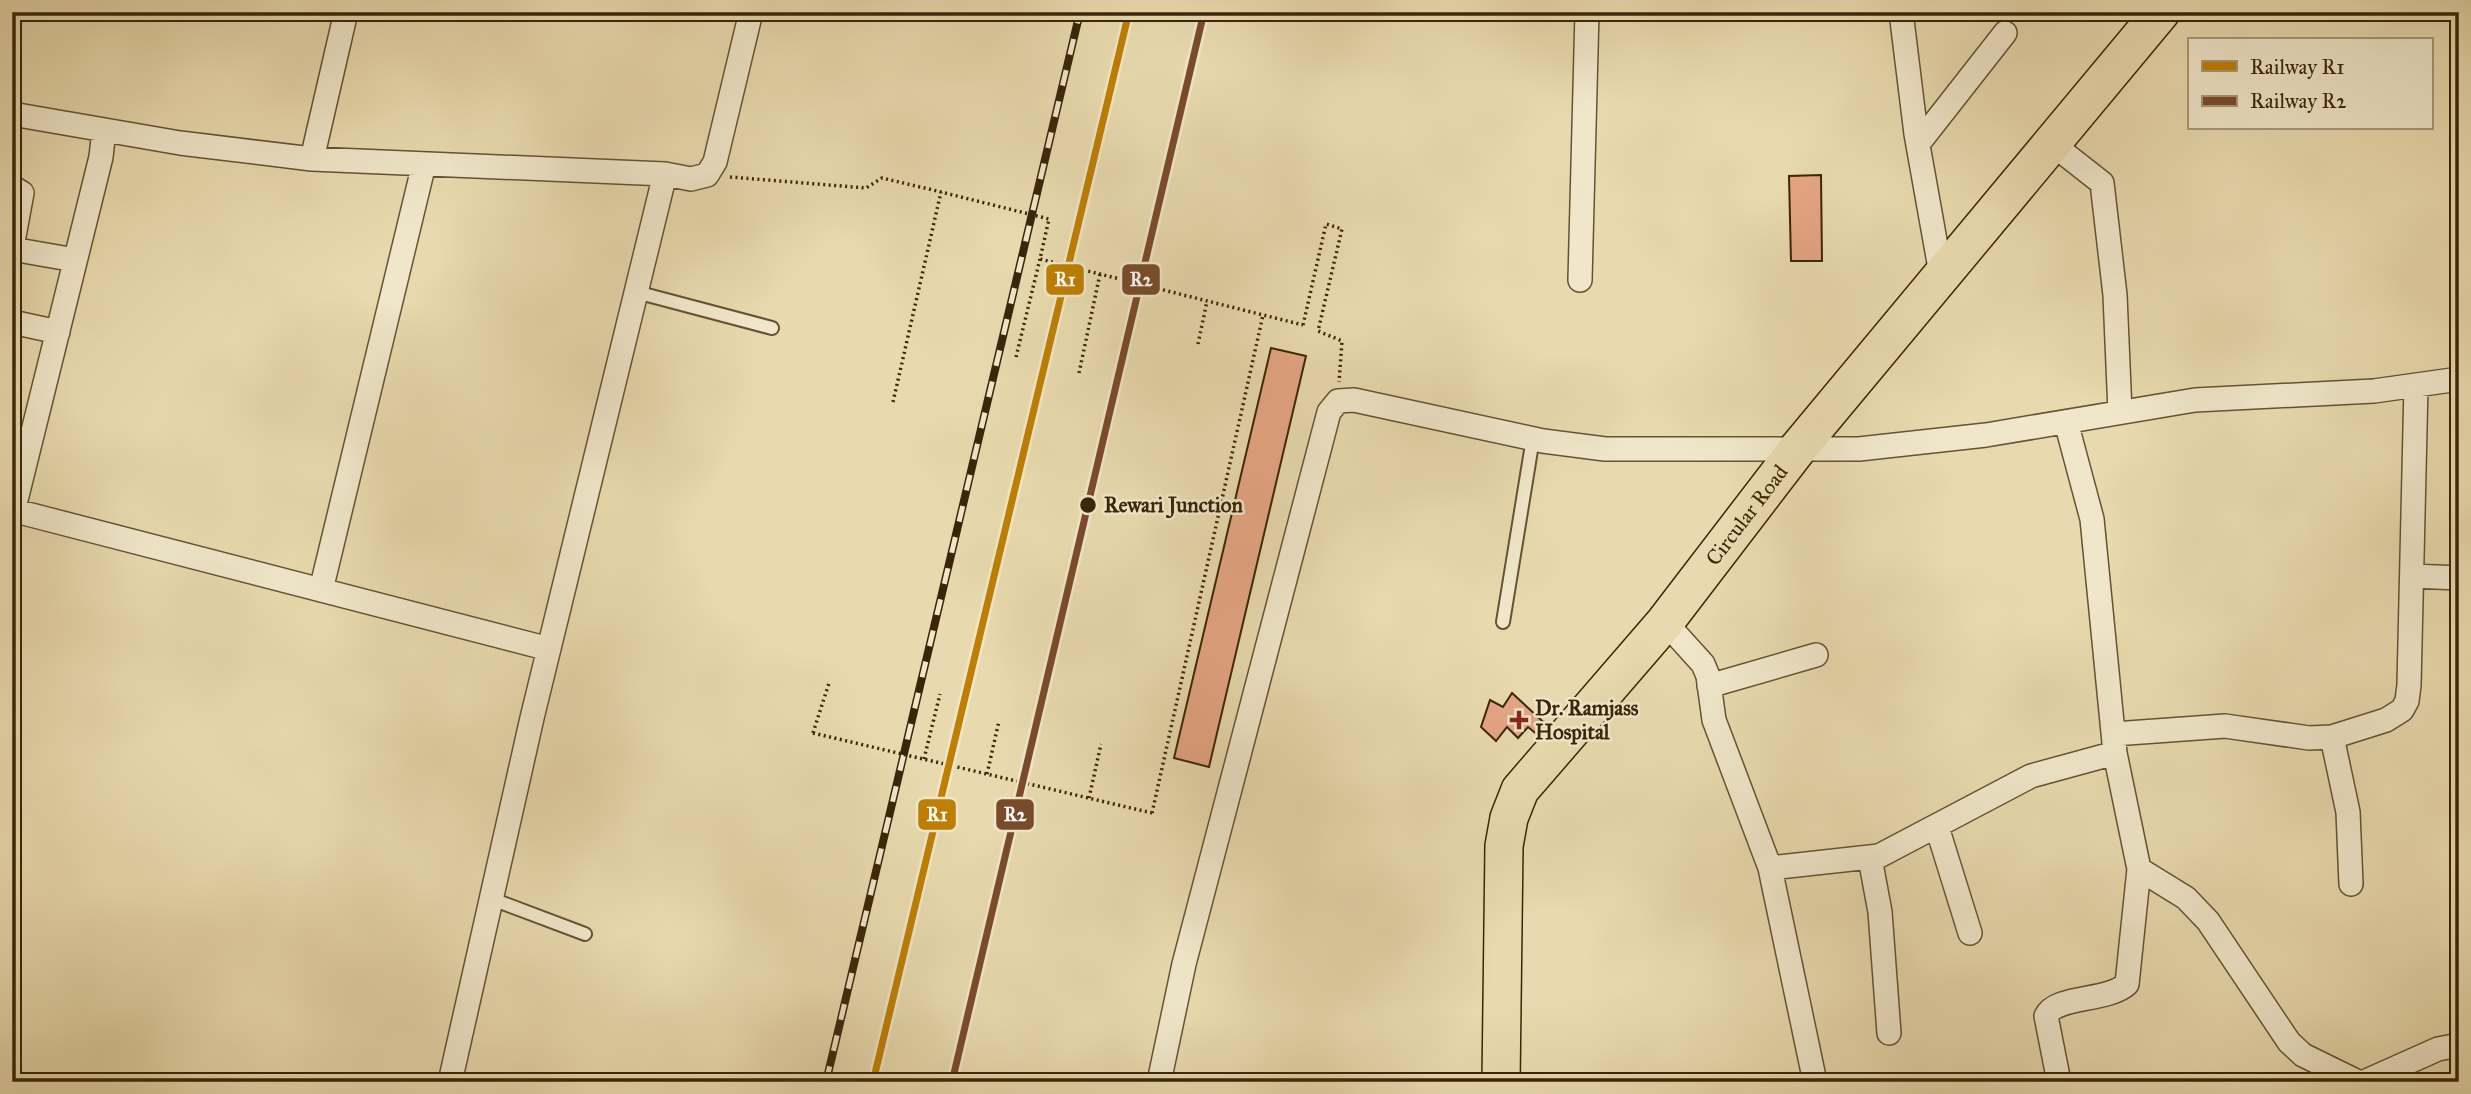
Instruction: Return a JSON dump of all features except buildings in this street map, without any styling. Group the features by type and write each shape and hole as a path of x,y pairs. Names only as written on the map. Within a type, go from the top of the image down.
{"main road":[{"name":"Circular Road","path":"1501,1082 1504,846 1508,818 1520,790 1665,622 1799,447 2161,12"}],"street":[{"path":"312,159 346,12"},
{"path":"12,114 104,130 312,159 665,174 691,179 708,175 715,162 751,12"},
{"path":"1580,280 1587,12"},
{"path":"1901,12 1918,144 1941,274"},
{"path":"1918,144 2005,33"},
{"path":"104,130 101,157 13,512 549,649"},
{"path":"2051,143 2102,183 2115,295 2120,412"},
{"path":"321,590 424,164"},
{"path":"450,1082 549,649 665,174"},
{"path":"12,187 22,193 12,248 75,260"},
{"path":"12,322 58,332"},
{"path":"1159,1082 1191,937 1329,412 1338,401 1354,400 1532,438 1605,449 1859,449 1922,444 2195,400 2416,386 2459,379"},
{"path":"1770,869 1870,858 1903,846 2031,776 2114,743 2225,726 2309,737 2332,737 2386,720 2402,710 2407,701 2413,576 2416,386"},
{"path":"2059,1082 2046,1016 2056,1006 2118,992 2127,984 2139,869 2114,743 2103,656 2092,519 2066,422"},
{"path":"2413,576 2459,578"},
{"path":"1665,622 1703,664 1714,720 1770,869 1815,1082"},
{"path":"1709,686 1816,655"},
{"path":"2332,737 2348,812 2351,884"},
{"path":"1937,827 1970,933"},
{"path":"1870,858 1880,912 1889,1033"},
{"path":"2139,869 2186,898 2208,920 2289,1042 2303,1055 2358,1082"},
{"path":"2364,1082 2438,1049 2459,1045"}],"lane":[{"path":"636,292 772,328"},
{"path":"1503,622 1532,438"},
{"path":"492,899 585,934"}],"path":[{"path":"708,175 866,188 882,178 1049,219 1016,357"},
{"path":"893,402 941,192"},
{"path":"1040,259 1303,325 1325,224 1342,229 1318,331 1342,341 1338,401"},
{"path":"1079,373 1100,274"},
{"path":"1198,344 1207,301"},
{"path":"829,682 813,733 1152,813 1262,315"},
{"path":"924,759 940,694"},
{"path":"987,774 999,721"},
{"path":"1089,798 1101,744"}],"railway":[{"path":"826,1082 1080,12"},
{"path":"873,1082 1129,12"}],"rail line":[{"name":"R1","path":"873,1082 1129,12"},
{"name":"R2","path":"952,1082 1204,12"}],"place":[{"name":"Rewari Junction","path":"1088,505"},
{"name":"Dr. Ramjass Hospital","path":"1519,720"}]}
